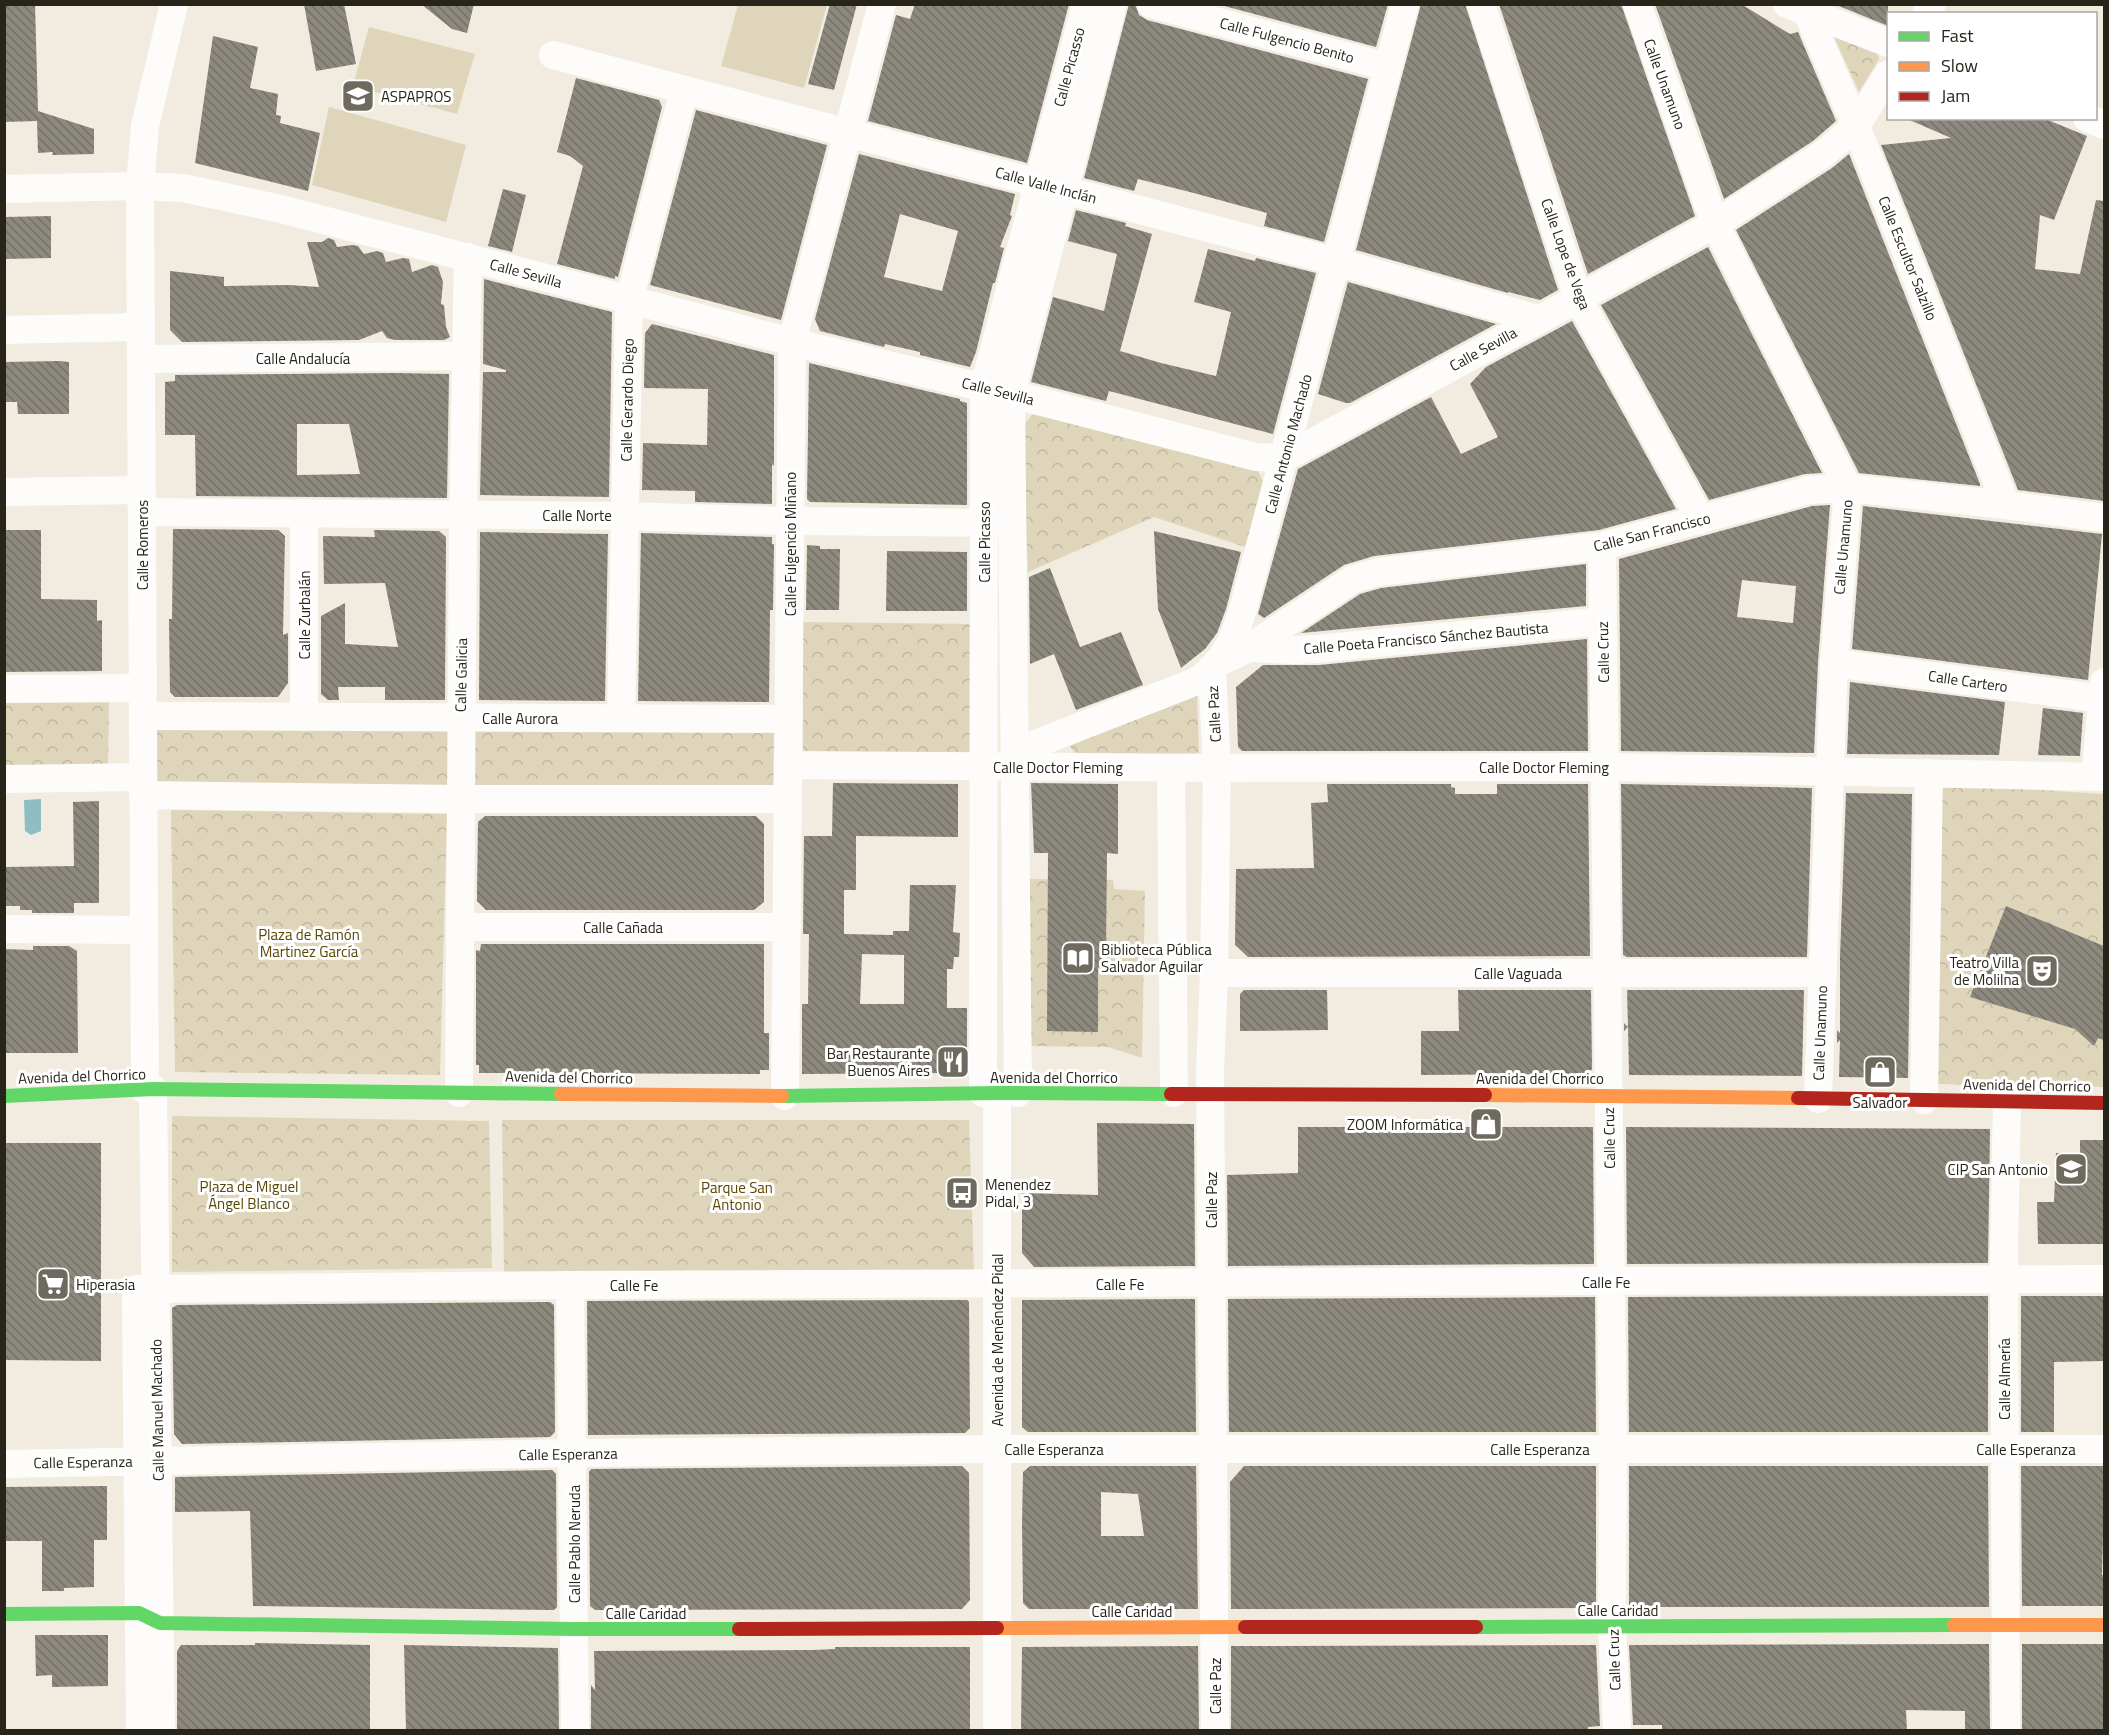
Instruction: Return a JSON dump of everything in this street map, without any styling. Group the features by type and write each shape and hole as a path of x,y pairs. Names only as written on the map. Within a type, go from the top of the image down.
{"street":[{"name":"Calle Fulgencio Miñano","path":"785,1096 792,342 882,4"},
{"name":"Calle Picasso","path":"999,1093 1015,760 1011,394 1086,4"},
{"name":"Calle Picasso","path":"999,1093 983,767 984,387 1113,4"},
{"name":"Calle Fulgencio Benito","path":"1151,4 1388,67"},
{"name":"Calle Antonio Machado","path":"1216,666 1228,649 1242,612 1405,4"},
{"name":"Calle Lope de Vega","path":"1481,4 1578,298 1701,520"},
{"name":"Calle Unamuno","path":"1637,4 1715,224 1848,488 1834,663 1818,1099"},
{"name":"Calle Romeros","path":"144,1090 140,186 145,126 167,6"},
{"path":"1797,8 1887,43"},
{"name":"Calle Escultor Salzillo","path":"1797,8 1856,126 2006,505"},
{"name":"Calle Valle Inclán","path":"553,55 1337,262 1538,320"},
{"name":"Calle Sevilla","path":"4,189 140,186 183,188 281,209 629,301 984,387 1256,457 1284,458 1715,224 1822,154 1856,126 1887,76"},
{"name":"Calle Gerardo Diego","path":"621,718 629,301 684,90"},
{"name":"Calle Galicia","path":"459,1093 463,515 468,257"},
{"path":"4,330 141,327"},
{"name":"Calle Andalucía","path":"141,359 466,356"},
{"name":"Calle San Francisco","path":"1216,666 1249,648 1353,579 1378,572 1602,546 1809,490 1848,488 2104,518"},
{"name":"Calle Norte","path":"4,492 304,513 624,516 790,521 1012,522"},
{"name":"Calle Zurbalán","path":"304,513 304,717"},
{"name":"Calle Cruz","path":"1602,546 1613,1449 1612,1626 1617,1731"},
{"name":"Calle Poeta Francisco Sánchez Bautista","path":"1249,648 1317,649 1603,621"},
{"name":"Calle Cartero","path":"1834,663 2104,691"},
{"path":"1015,760 1197,681 1216,666"},
{"name":"Calle Paz","path":"1215,1731 1210,1094 1217,768 1216,666"},
{"path":"4,689 143,688"},
{"path":"2100,777 2104,691"},
{"name":"Calle Aurora","path":"143,716 789,719"},
{"name":"Calle Doctor Fleming","path":"983,767 1015,760 1171,768 1605,767 2100,777"},
{"path":"788,765 983,767"},
{"path":"1171,768 1174,1093"},
{"path":"1924,1100 1929,773"},
{"path":"4,779 462,799 787,799"},
{"name":"Calle Cañada","path":"460,927 787,927"},
{"path":"4,929 144,930"},
{"name":"Calle Vaguada","path":"1214,973 1821,974"},
{"name":"Avenida del Chorrico","path":"4,1095 144,1090 785,1096 1174,1093 1609,1095 2104,1103"},
{"name":"Calle Manuel Machado","path":"140,1731 149,1618 144,1090"},
{"name":"Avenida de Menéndez Pidal","path":"997,1731 999,1093"},
{"name":"Calle Almería","path":"2006,1731 2004,1280 2007,1100"},
{"name":"Calle Fe","path":"146,1288 2104,1279"},
{"name":"Calle Pablo Neruda","path":"570,1285 575,1731"},
{"name":"Calle Esperanza","path":"4,1464 997,1449 2104,1449"},
{"name":"Calle Caridad","path":"4,1614 574,1629 2104,1625"},
{"name":"Calle Manuel Machado","path":"149,1618 161,1731"}],"green space":[{"path":"738,5 827,5 804,88 721,66"},
{"path":"369,27 475,54 457,114 353,86"},
{"path":"1834,37 1877,51 1879,59 1859,92"},
{"path":"329,107 466,145 446,222 312,185"},
{"path":"1033,414 1257,469 1265,485 1245,547 1154,517 1028,572 1021,427"},
{"path":"803,622 975,624 972,756 803,752"},
{"path":"109,693 108,766 5,768 4,694"},
{"path":"1197,693 1199,753 1078,758 1070,746 1080,734"},
{"path":"154,724 449,729 450,788 155,786"},
{"path":"471,725 774,728 773,792 470,789"},
{"path":"1942,784 2104,794 2104,1087 1933,1084"},
{"name":"Plaza de Ramón Martinez García","path":"171,810 447,814 440,1075 175,1072"},
{"path":"1024,879 1113,880 1114,889 1145,891 1142,1058 1108,1047 1026,1046"},
{"name":"Plaza de Miguel Ángel Blanco","path":"172,1116 489,1121 492,1268 172,1272"},
{"name":"Parque San Antonio","path":"502,1120 969,1120 974,1273 504,1272"}],"water":[{"path":"41,799 41,831 31,835 25,831 24,800"}],"building":[{"path":"4,4 35,4 38,111 94,129 94,154 38,153 37,121 4,122"},
{"path":"304,4 344,4 356,64 316,71"},
{"path":"421,4 474,4 467,33 452,29"},
{"path":"830,4 857,4 834,90 808,84"},
{"path":"915,4 1069,4 1027,163 868,121 896,15 910,19"},
{"path":"1129,4 1135,4 1139,15 1147,20 1368,79 1324,242 1264,226 1267,213 1190,192 1138,179 1134,191 1084,178"},
{"path":"1217,4 1388,4 1376,47"},
{"path":"1421,4 1465,4 1558,290 1540,300 1356,250"},
{"path":"1499,4 1621,4 1695,216 1588,274"},
{"path":"1655,4 1741,4 1790,34 1798,32 1836,121 1813,141 1724,199"},
{"path":"1834,4 1888,4 1887,26"},
{"path":"213,36 258,47 250,88 278,94 276,115 281,116 280,123 320,133 308,191 195,163"},
{"path":"576,78 659,100 662,107 618,277 615,276 615,279 557,264 583,166 570,156 557,152"},
{"path":"696,110 827,145 781,320 650,285"},
{"path":"1910,120 2048,120 2087,136 2054,220 2040,215 2035,269 2080,274 2096,200 2104,201 2104,501 2018,490 1881,145 1951,138"},
{"path":"859,154 1015,194 1010,215 1012,216 1000,247 1004,248 995,283 993,283 976,352 970,367 920,355 920,352 885,344 884,347 820,331 815,319","holes":["900,214 958,231 942,291 884,277"]},
{"path":"1849,154 1980,486 1859,473 1736,230 1832,168"},
{"path":"503,189 526,195 512,252 488,246"},
{"path":"1076,210 1126,223 1125,226 1152,234 1120,351 1161,363 1216,376 1231,312 1194,302 1208,249 1316,273 1273,434 1109,391 1106,401 1031,382 1053,297 1104,311 1117,254 1068,241"},
{"path":"51,216 51,258 4,259 4,217"},
{"path":"328,238 334,240 337,247 352,245 358,246 364,254 377,251 383,253 386,262 409,259 412,272 432,265 438,267 443,282 441,304 444,305 446,327 450,337 444,340 395,340 387,338 382,331 359,340 182,342 170,330 170,271 224,277 224,286 319,287 307,242 322,242"},
{"path":"1708,247 1822,473 1805,474 1709,500 1601,305"},
{"path":"484,279 612,312 609,497 480,495 483,372 506,372 506,370 483,364"},
{"path":"1348,282 1496,324 1350,403 1346,403 1318,394"},
{"path":"1572,321 1676,509 1599,530 1374,556 1344,565 1264,618 1258,614 1298,469 1431,397 1461,454 1498,437 1470,384 1486,367"},
{"path":"652,324 774,355 772,504 695,502 695,491 642,490 643,443 707,445 708,389 644,388 645,333"},
{"path":"4,362 69,362 69,414 18,414 17,402 4,402"},
{"path":"809,363 960,399 967,403 967,505 810,502 807,499"},
{"path":"449,374 447,498 196,496 195,435 165,435 165,382 175,381 175,375","holes":["297,424 349,424 360,474 297,475"]},
{"path":"1830,505 1818,662 1814,753 1621,751 1619,559 1812,506","holes":["1742,580 1796,586 1793,623 1737,617"]},
{"path":"1863,506 2102,534 2088,680 1852,649"},
{"path":"173,529 278,530 285,536 283,635 288,633 288,683 278,697 175,697 170,692 169,619 172,619"},
{"path":"4,530 41,530 41,599 97,600 97,621 102,620 102,671 4,672"},
{"path":"374,530 439,531 446,537 445,700 385,700 385,687 338,687 339,700 328,700 321,694 321,616 345,603 345,644 398,647 385,583 324,584 323,536 375,537"},
{"path":"1154,531 1241,552 1226,609 1217,633 1205,649 1181,668 1158,609"},
{"path":"480,532 608,534 605,701 479,700"},
{"path":"641,533 772,537 772,544 774,544 773,610 770,610 769,702 638,701"},
{"path":"807,545 820,546 820,549 840,549 839,610 806,610"},
{"path":"887,551 967,552 967,611 886,611"},
{"path":"1586,564 1586,606 1301,633 1360,594 1381,588"},
{"path":"1050,568 1080,647 1121,632 1143,685 1076,710 1054,654 1030,664 1029,577"},
{"path":"1587,639 1588,751 1242,751 1238,747 1236,687 1263,665 1319,665"},
{"path":"1850,682 2005,702 1999,755 1847,754"},
{"path":"2043,708 2083,713 2080,756 2038,755"},
{"path":"833,783 958,784 958,837 856,836 856,890 844,890 844,934 893,935 893,931 909,931 910,885 956,885 953,932 960,933 959,957 954,957 953,969 947,969 947,1008 967,1008 967,1065 958,1073 802,1074 802,1004 808,1004 809,934 803,934 804,836 832,836","holes":["862,954 904,955 904,1004 860,1004"]},
{"path":"1031,783 1118,784 1118,854 1107,853 1106,945 1110,952 1109,959 1098,968 1098,1032 1047,1031 1048,853 1034,853"},
{"path":"1327,784 1451,784 1451,787 1455,788 1455,794 1497,794 1497,784 1588,784 1590,956 1248,957 1235,945 1236,869 1314,868 1311,803 1328,802"},
{"path":"1621,784 1812,788 1807,957 1627,957 1623,955"},
{"path":"1846,793 1912,794 1908,1078 1839,1077 1840,1040 1837,1043 1837,1030 1840,1033 1840,957"},
{"path":"99,801 99,903 74,903 74,913 32,913 32,910 20,910 20,906 4,906 4,867 74,866 73,802"},
{"path":"485,816 756,816 764,824 764,902 754,910 486,910 477,901 478,822"},
{"name":"Teatro Villa de Molilna","path":"2006,906 2104,946 2104,1040 2098,1038 2094,1046 2075,1029 1970,997"},
{"path":"481,944 764,944 764,1033 769,1033 769,1070 760,1070 760,1074 479,1073 479,1065 476,1065 476,950 480,951"},
{"path":"33,946 69,946 77,951 78,1053 4,1053 4,949 33,950"},
{"path":"1244,990 1327,990 1328,1030 1240,1031 1240,994"},
{"path":"1458,990 1591,990 1592,1069 1588,1074 1421,1075 1421,1031 1459,1031"},
{"path":"1627,990 1804,990 1802,1076 1629,1075"},
{"path":"1097,1123 1194,1124 1195,1266 1034,1267 1022,1253 1022,1193 1098,1195"},
{"path":"1298,1127 1593,1127 1594,1264 1228,1266 1227,1175 1298,1173"},
{"path":"1626,1127 1990,1129 1988,1263 1627,1264"},
{"name":"CIP San Antonio","path":"2080,1140 2104,1140 2104,1244 2038,1244 2037,1202 2054,1202 2056,1153 2080,1153"},
{"name":"Hiperasia","path":"4,1143 101,1143 101,1361 4,1360"},
{"path":"1988,1296 1988,1432 1629,1432 1628,1297"},
{"path":"2021,1296 2104,1296 2104,1361 2054,1362 2054,1432 2021,1432"},
{"path":"1595,1297 1596,1432 1229,1432 1228,1299"},
{"path":"1195,1299 1196,1432 1028,1432 1022,1427 1022,1300"},
{"path":"967,1300 969,1302 970,1428 965,1433 588,1435 587,1301"},
{"path":"550,1302 554,1305 555,1432 550,1437 182,1444 174,1434 172,1308 177,1305"},
{"path":"962,1466 969,1473 970,1600 962,1609 595,1610 590,1606 589,1472 591,1469"},
{"path":"1030,1466 1196,1466 1198,1609 1029,1609 1023,1603 1023,1472","holes":["1101,1492 1138,1494 1144,1536 1101,1536"]},
{"path":"1244,1466 1596,1466 1596,1608 1231,1609 1230,1482"},
{"path":"1629,1466 1988,1466 1989,1607 1629,1607"},
{"path":"2021,1466 2104,1466 2102,1575 2104,1575 2104,1606 2022,1606"},
{"path":"552,1470 556,1474 557,1607 554,1610 253,1606 250,1511 175,1512 175,1477"},
{"path":"107,1486 107,1540 94,1540 94,1587 42,1591 42,1541 4,1541 4,1487"},
{"path":"35,1635 108,1635 108,1686 52,1687 52,1675 36,1676"},
{"path":"255,1643 370,1645 370,1731 177,1731 177,1651 181,1645 255,1645"},
{"path":"1989,1644 1990,1731 1965,1731 1965,1711 1906,1710 1907,1731 1662,1731 1662,1725 1633,1725 1629,1645"},
{"path":"2022,1644 2104,1644 2104,1731 2022,1731"},
{"path":"404,1645 558,1648 559,1731 406,1731"},
{"path":"1596,1645 1600,1726 1588,1727 1588,1731 1231,1731 1231,1646"},
{"path":"1198,1646 1199,1731 1021,1731 1022,1647"},
{"path":"835,1647 970,1647 970,1731 591,1731 591,1685 595,1690 594,1651 813,1650 835,1649"}],"traffic: fast":[{"path":"4,1096 153,1089 561,1094"},
{"path":"782,1096 997,1093 1171,1094"},
{"path":"4,1614 139,1613 160,1623 739,1629"},
{"path":"1476,1627 1954,1625"}],"traffic: slow":[{"path":"561,1094 782,1096"},
{"path":"1485,1095 1798,1098"},
{"path":"1954,1625 2104,1625"},
{"path":"997,1628 1245,1627"}],"traffic: jam":[{"path":"1171,1094 1485,1095"},
{"path":"1798,1098 2104,1103"},
{"path":"1245,1627 1476,1627"},
{"path":"739,1629 997,1628"}],"place":[{"name":"ASPAPROS","path":"358,96"},
{"name":"Biblioteca Pública Salvador Aguilar","path":"1078,958"},
{"name":"Teatro Villa de Molilna","path":"2042,971"},
{"name":"Bar Restaurante Buenos Aires","path":"953,1062"},
{"name":"Salvador","path":"1880,1072"},
{"name":"ZOOM Informática","path":"1486,1124"},
{"name":"CIP San Antonio","path":"2071,1169"},
{"name":"Menendez Pidal, 3","path":"962,1193"},
{"name":"Hiperasia","path":"53,1284"}]}
